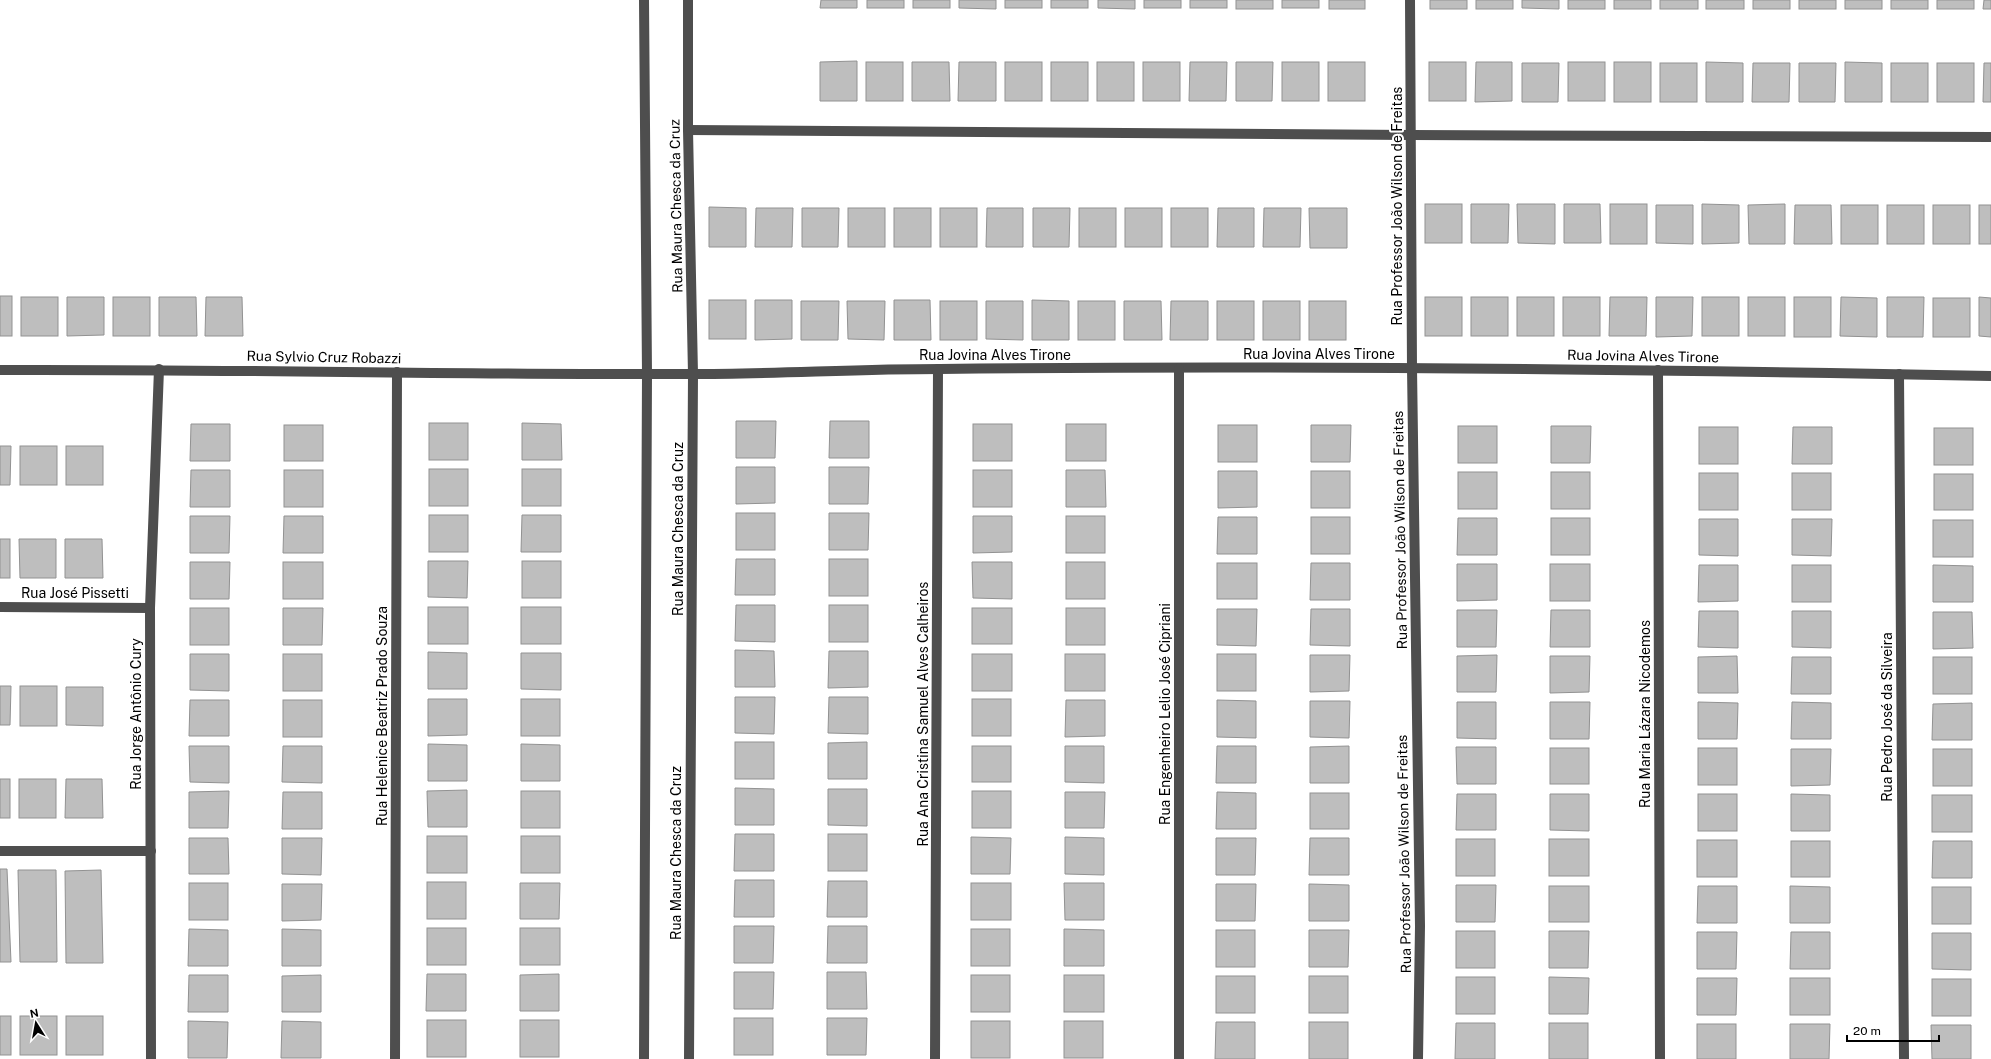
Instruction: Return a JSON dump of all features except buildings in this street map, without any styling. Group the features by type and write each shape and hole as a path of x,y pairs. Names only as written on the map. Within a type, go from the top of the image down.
{"street":[{"name":"Rua Maura Chesca da Cruz","path":"644,0 648,374 644,1059"},
{"name":"Rua Maura Chesca da Cruz","path":"688,0 688,130 693,374 689,1059"},
{"name":"Rua Professor João Wilson de Freitas","path":"1410,0 1412,368 1420,926 1418,1059"},
{"path":"688,130 1411,136 1991,137"},
{"name":"Rua Jovina Alves Tirone","path":"648,374 938,368 1412,368 1658,370 1991,376"},
{"name":"Rua Ana Cristina Samuel Alves Calheiros","path":"935,1059 938,368"},
{"name":"Rua Engenheiro Lelio José Cipriani","path":"1179,368 1179,1059"},
{"name":"Rua Sylvio Cruz Robazzi","path":"0,370 159,369 648,374"},
{"name":"Rua Jorge Antônio Cury","path":"151,1059 150,608 159,369"},
{"name":"Rua Maria Lázara Nicodemos","path":"1658,370 1660,1059"},
{"name":"Rua Helenice Beatriz Prado Souza","path":"395,1059 397,372"},
{"name":"Rua Pedro José da Silveira","path":"1899,374 1904,1059"},
{"name":"Rua José Pissetti","path":"0,607 150,608"},
{"path":"0,851 151,851"}]}
